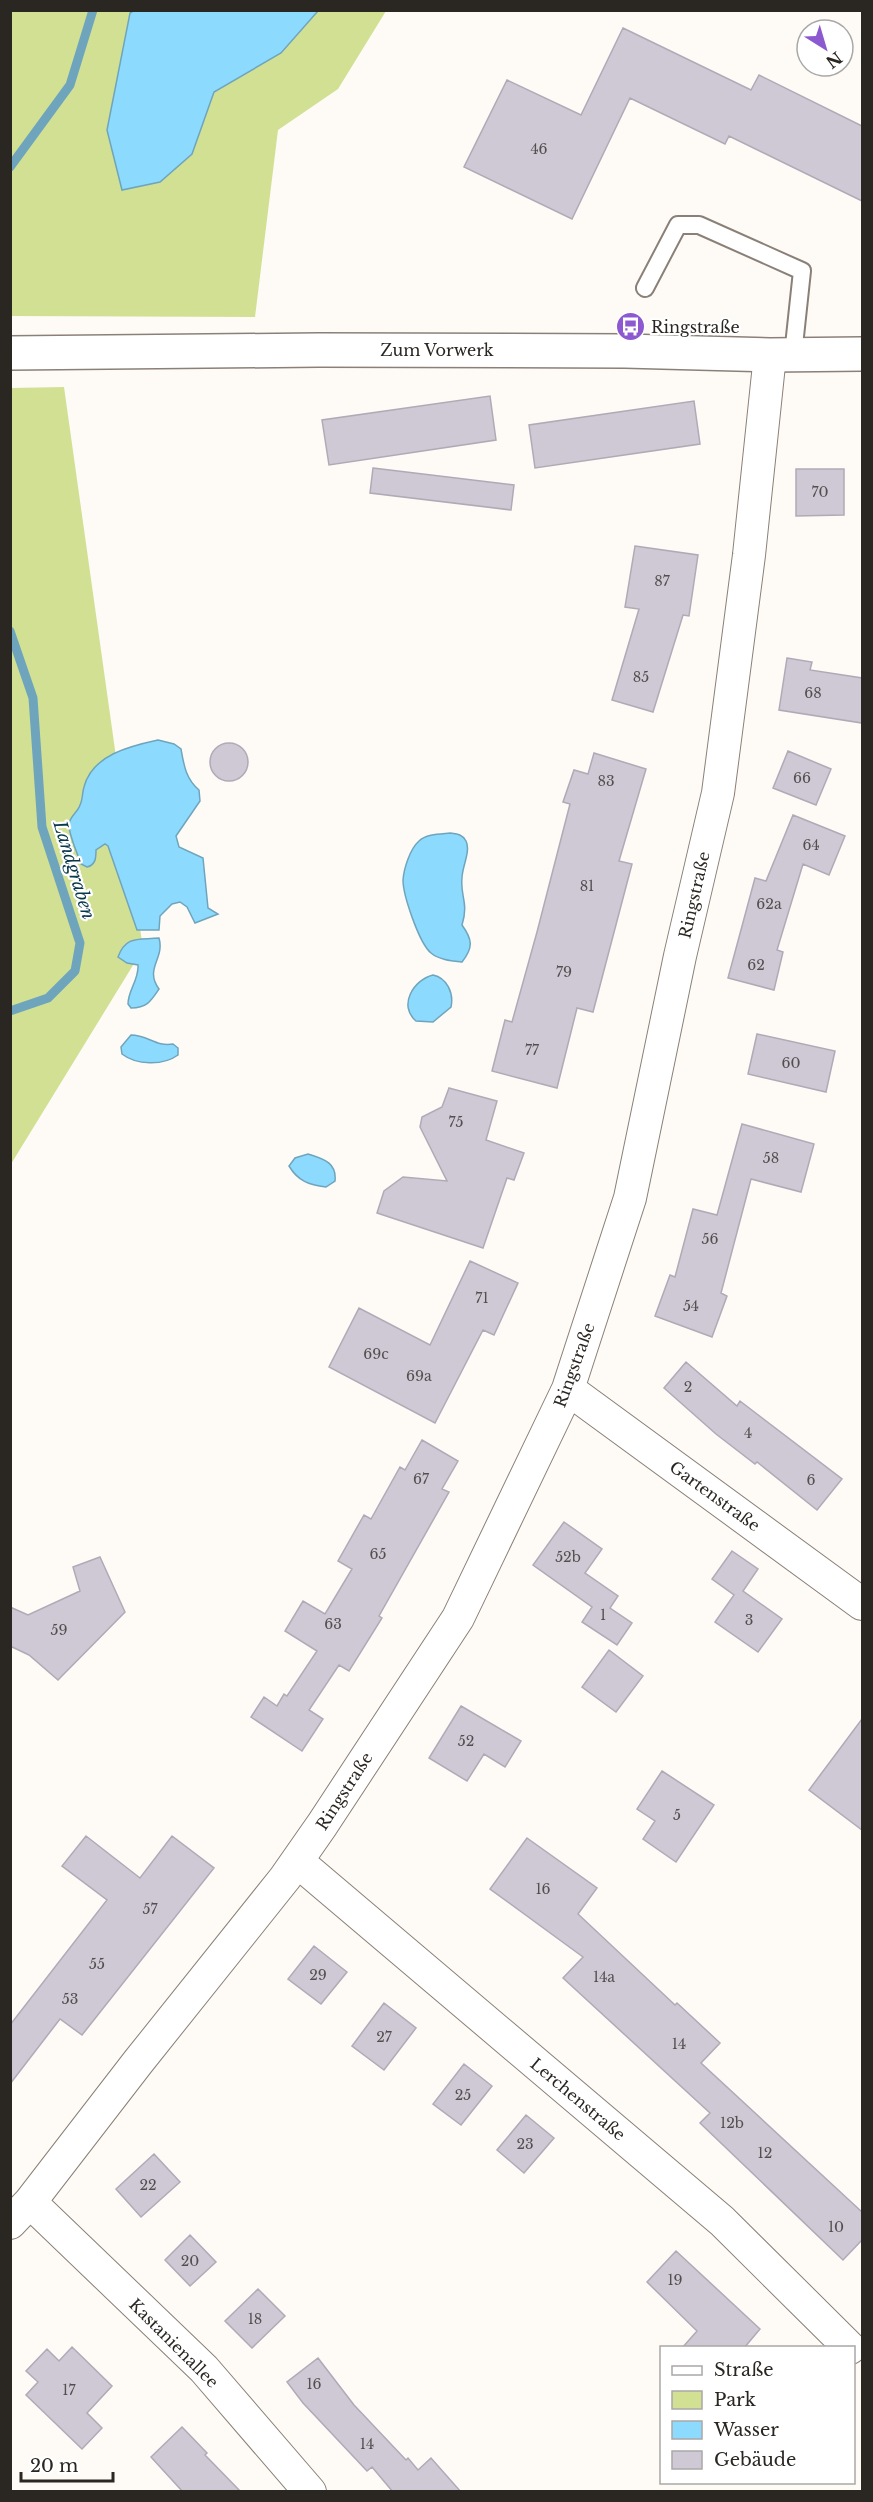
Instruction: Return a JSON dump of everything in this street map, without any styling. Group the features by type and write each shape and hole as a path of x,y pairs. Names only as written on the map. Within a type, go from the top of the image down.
{"street":[{"name":"Zum Vorwerk","path":"18,353 319,350 862,354"},
{"name":"Ringstraße","path":"20,2213 297,1861 458,1618 568,1389 630,1198 678,967 718,793 749,555 782,355"},
{"name":"Gartenstraße","path":"568,1389 862,1604"},
{"name":"Lerchenstraße","path":"297,1861 722,2221 848,2346"},
{"name":"Kastanienallee","path":"20,2213 204,2370 310,2492"}],"lane":[{"path":"645,288 678,225 699,225 802,271 782,355"}],"green space":[{"path":"11,11 386,11 338,89 278,130 255,317 11,316"},
{"path":"64,387 143,949 11,1164 11,388"}],"water":[{"path":"135,10 318,11 281,53 214,92 192,154 160,182 122,190 107,130 130,13"},
{"path":"158,740 174,744 181,749 188,777 199,790 200,801 176,836 179,847 203,858 208,908 218,914 195,923 187,907 180,902 172,904 160,916 159,930 137,930 108,846 105,844 96,850 95,860 90,866 81,864 69,824 81,803 88,776 95,767 124,749"},
{"path":"450,833 461,836 467,845 462,878 465,911 462,925 468,935 470,947 462,962 438,957 426,948 412,918 403,880 408,859 419,841 429,836"},
{"path":"159,938 160,945 154,975 159,989 148,1003 141,1007 131,1008 128,999 137,975 138,965 127,963 118,957 129,942"},
{"path":"433,975 446,983 450,992 451,1007 433,1022 416,1021 408,1008 410,994 419,982"},
{"path":"131,1035 162,1044 173,1044 178,1048 178,1055 165,1061 150,1063 128,1058 122,1054 121,1047"},
{"path":"308,1154 331,1165 334,1169 335,1181 326,1187 309,1183 296,1175 289,1166 295,1158"}],"building":[{"path":"623,28 751,90 759,75 862,126 862,201 729,136 725,144 630,98 572,219 464,167 507,80 581,115"},
{"path":"490,396 496,440 329,465 322,420"},
{"path":"694,401 700,444 535,468 529,425"},
{"path":"373,468 514,485 511,510 370,493"},
{"path":"796,469 844,469 844,515 796,516"},
{"path":"635,546 698,555 689,616 683,615 653,712 612,700 639,609 625,607"},
{"path":"787,658 812,662 810,670 862,678 862,723 779,710"},
{"path":"229,743 243,748 248,762 243,776 229,781 215,776 210,762 215,748"},
{"path":"788,751 831,769 816,805 773,788"},
{"path":"594,753 646,769 619,861 632,864 593,1012 577,1008 557,1088 492,1071 505,1020 512,1022 537,932 570,804 563,802 574,770 588,774"},
{"path":"793,815 845,836 829,875 803,864 777,950 783,952 774,990 728,978 755,878 766,881"},
{"path":"757,1034 835,1051 826,1092 748,1074"},
{"path":"449,1088 497,1101 486,1140 524,1153 514,1180 507,1178 483,1248 377,1213 384,1191 403,1177 447,1181 420,1127 422,1117 442,1107"},
{"path":"742,1124 814,1144 801,1192 751,1179 721,1293 727,1296 712,1337 655,1316 670,1275 675,1277 693,1209 717,1215"},
{"path":"470,1261 518,1283 494,1335 483,1330 435,1423 329,1367 359,1308 430,1345"},
{"path":"686,1362 737,1406 740,1401 842,1479 817,1510 757,1462 755,1464 716,1434 664,1388"},
{"path":"422,1440 458,1461 442,1489 449,1492 379,1616 382,1618 349,1671 339,1665 309,1710 323,1719 302,1751 251,1717 264,1697 277,1706 284,1694 287,1696 317,1651 285,1631 303,1601 325,1614 352,1569 338,1561 364,1515 371,1519 400,1467 405,1470"},
{"path":"564,1522 602,1549 585,1573 618,1596 610,1608 632,1623 617,1645 582,1622 592,1607 533,1565"},
{"path":"732,1551 758,1569 743,1591 782,1619 758,1652 715,1622 734,1595 712,1579"},
{"path":"100,1557 125,1612 58,1680 29,1655 10,1646 10,1607 28,1615 80,1591 73,1567"},
{"path":"609,1650 643,1676 616,1712 582,1687"},
{"path":"461,1706 521,1741 505,1767 484,1754 467,1781 429,1758"},
{"path":"862,1719 862,1830 809,1790"},
{"path":"662,1771 714,1805 676,1862 643,1839 655,1821 637,1809"},
{"path":"86,1836 140,1878 172,1836 214,1868 82,2035 60,2019 10,2084 10,2025 107,1900 62,1866"},
{"path":"527,1838 597,1888 578,1914 675,2005 677,2003 720,2043 701,2063 862,2212 862,2240 843,2260 700,2123 710,2113 563,1978 583,1957 490,1889"},
{"path":"314,1946 347,1972 321,2004 288,1979"},
{"path":"384,2003 416,2028 384,2070 352,2046"},
{"path":"464,2064 492,2086 461,2125 433,2104"},
{"path":"526,2115 554,2138 524,2173 497,2150"},
{"path":"154,2154 180,2182 141,2217 116,2189"},
{"path":"190,2235 216,2262 190,2286 165,2260"},
{"path":"676,2251 760,2329 746,2346 684,2346 697,2331 647,2282"},
{"path":"258,2289 285,2316 252,2348 225,2321"},
{"path":"72,2347 112,2386 87,2413 102,2428 82,2449 26,2395 38,2382 26,2371 47,2349 59,2361"},
{"path":"318,2358 354,2405 406,2460 408,2458 418,2470 431,2458 461,2492 393,2492 372,2467 367,2471 303,2403 287,2382"},
{"path":"182,2427 241,2492 183,2492 151,2457"}],"waterway":[{"name":"Landgraben","path":"10,167 70,85 93,10"},
{"name":"Landgraben","path":"10,631 33,698 42,827 80,943 75,971 48,998 10,1011"}],"place":[{"name":"Ringstraße","path":"630,327"}]}
